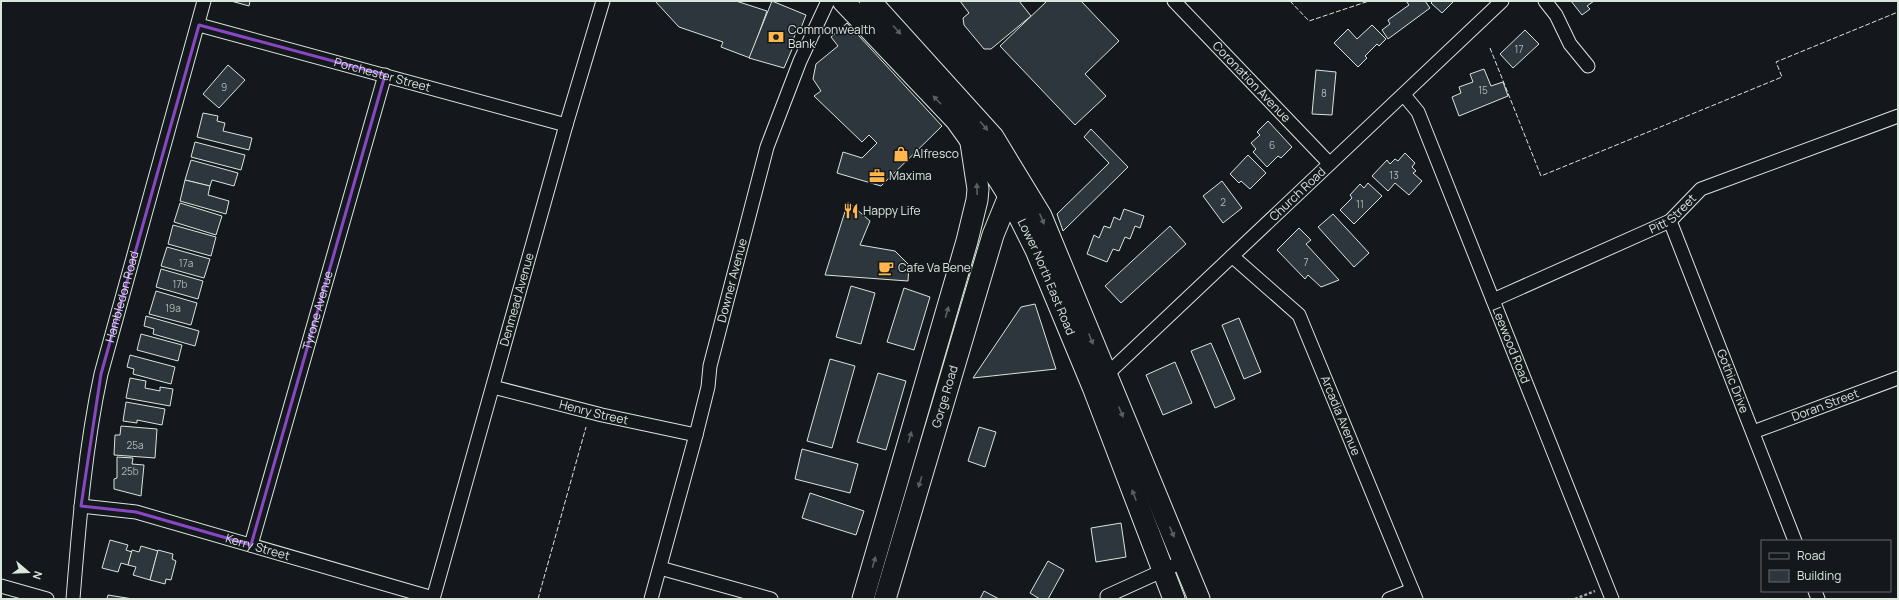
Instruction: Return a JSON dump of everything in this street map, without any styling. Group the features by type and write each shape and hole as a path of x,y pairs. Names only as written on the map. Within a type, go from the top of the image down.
{"main road":[{"name":"Lower North East Road","path":"843,1 956,120 999,180 1016,190 1041,216 1100,382 1174,599"},
{"name":"Lower North East Road","path":"870,1 993,137 1016,190"},
{"name":"Gorge Road","path":"863,599 967,241 977,200 978,189 971,141"},
{"name":"Gorge Road","path":"967,241 994,205 1016,190"},
{"name":"Gorge Road","path":"885,599 993,235 1016,190"},
{"name":"Lower North East Road","path":"1100,382 1184,561 1198,599"}],"street":[{"name":"Hambledon Road","path":"73,599 81,506 96,396 199,25 204,1"},
{"name":"Denmead Avenue","path":"433,599 566,125 603,1"},
{"name":"Downer Avenue","path":"651,599 696,435 708,387 712,360 767,147 797,68 828,1"},
{"name":"Coronation Avenue","path":"1174,1 1329,163"},
{"name":"Church Road","path":"1100,382 1329,163 1404,95 1502,1"},
{"path":"1545,1 1556,15 1570,44 1588,66"},
{"name":"Porchester Street","path":"199,25 566,125"},
{"name":"Tyrone Avenue","path":"251,545 385,75"},
{"name":"Leewood Road","path":"1404,95 1418,112 1612,599"},
{"name":"Pitt Street","path":"1493,300 1670,221 1701,189 1898,116"},
{"name":"Gothic Drive","path":"1670,221 1796,540"},
{"name":"Arcadia Avenue","path":"1232,256 1299,315 1414,594"},
{"name":"Doran Street","path":"1753,432 1898,378"},
{"name":"Henry Street","path":"493,387 602,416 696,435"},
{"name":"Kerry Street","path":"81,506 136,512 433,599"},
{"path":"1107,596 1184,561"},
{"path":"660,568 771,599"},
{"path":"1,586 47,599"},
{"path":"1389,599 1414,594"}],"path":[{"path":"1575,599 1608,587"}],"highlighted area":[{"path":"199,25 385,75 251,545 136,512 81,506 101,374"}],"building":[{"path":"231,1 250,1 249,6"},
{"path":"655,1 736,1 767,11 750,58 721,47 723,42 679,27"},
{"name":"Commonwealth Bank","path":"772,1 806,15 801,28 798,26 791,46 793,47 784,68 749,58"},
{"path":"960,1 1019,1 1031,16 991,49 984,49 964,25 963,18 969,13"},
{"path":"1047,1 1081,1 1119,41 1085,74 1106,96 1075,125 1000,46"},
{"path":"1406,1 1425,1 1430,8 1388,39 1382,30 1390,24 1388,20 1409,5"},
{"path":"1433,1 1454,1 1442,13 1431,3"},
{"path":"1571,1 1594,1 1587,6 1590,9 1582,15"},
{"path":"847,23 942,126 881,186 837,173 843,152 862,158 877,143 869,135 862,142 814,96 821,91 813,79 816,64 838,46 831,37"},
{"path":"1372,25 1386,39 1379,46 1377,44 1365,56 1367,58 1358,67 1334,43 1348,29 1357,39"},
{"path":"1525,30 1539,44 1513,68 1500,54"},
{"path":"228,65 245,80 219,108 203,94"},
{"path":"1484,69 1491,86 1503,82 1508,96 1459,116 1452,97 1461,93 1459,87 1473,82 1470,74"},
{"path":"1316,70 1336,72 1332,115 1312,114"},
{"path":"203,113 218,116 217,121 225,123 223,131 252,138 249,150 197,137"},
{"path":"1268,121 1292,147 1281,158 1278,156 1267,167 1253,152 1256,149 1251,143 1260,135 1257,132"},
{"path":"1091,129 1128,167 1063,231 1057,214 1109,163 1084,137"},
{"path":"195,142 245,155 241,170 191,157"},
{"path":"1405,153 1415,163 1412,167 1416,171 1413,173 1422,181 1409,195 1395,183 1388,191 1372,176 1387,160 1390,164 1395,159 1398,161"},
{"path":"1248,155 1266,173 1250,189 1241,181 1239,183 1230,174"},
{"path":"191,160 238,173 234,186 212,180 210,186 185,180"},
{"path":"185,180 210,186 208,195 229,201 226,214 180,201"},
{"path":"1222,181 1242,208 1223,223 1203,196"},
{"path":"1368,183 1382,196 1354,224 1340,210 1352,198 1350,195 1360,184 1364,188"},
{"path":"848,202 870,221 860,245 895,251 909,265 908,281 825,275"},
{"path":"180,203 222,216 216,235 174,222"},
{"path":"1124,209 1144,216 1140,228 1135,226 1130,239 1125,237 1119,251 1113,249 1107,262 1087,254 1094,235 1099,238 1104,226 1110,228 1114,217 1120,220"},
{"path":"1333,214 1369,253 1354,267 1318,227"},
{"path":"173,225 216,237 211,256 168,244"},
{"path":"1170,226 1186,244 1121,303 1105,286"},
{"path":"1299,228 1311,240 1306,244 1339,280 1321,287 1308,275 1305,279 1277,250"},
{"path":"167,247 210,259 204,278 161,266"},
{"path":"161,269 203,281 198,299 156,287"},
{"path":"851,286 875,293 861,344 836,337"},
{"path":"904,288 930,297 914,350 887,342"},
{"path":"156,291 197,303 191,325 149,314"},
{"path":"1035,304 1056,369 973,378 1021,307"},
{"path":"146,316 199,331 195,346 153,334 154,329 144,326"},
{"path":"1239,318 1261,372 1244,379 1222,325"},
{"path":"141,334 182,345 178,361 137,350"},
{"path":"1211,343 1235,399 1215,408 1191,351"},
{"path":"130,355 175,367 171,384 133,374 134,369 127,367"},
{"path":"830,359 855,366 832,448 807,441"},
{"path":"1175,362 1192,403 1163,415 1146,375"},
{"path":"878,373 906,381 886,450 857,442"},
{"path":"130,378 146,381 145,388 160,391 160,387 173,389 170,406 126,398"},
{"path":"126,402 165,409 162,425 137,420 137,423 123,421"},
{"path":"121,426 157,429 155,458 114,455 115,435 120,435"},
{"path":"979,427 996,432 985,467 968,461"},
{"path":"802,449 858,464 850,493 795,479"},
{"path":"117,457 133,458 132,464 144,465 141,496 114,489 114,479 117,478"},
{"path":"810,493 864,511 856,535 802,518"},
{"path":"1121,523 1126,557 1096,562 1091,528"},
{"path":"110,540 128,545 126,550 132,552 128,565 121,563 118,572 102,568"},
{"path":"141,546 158,551 150,580 133,575 136,567 128,565 132,550 139,552"},
{"path":"158,550 173,554 172,559 176,561 171,580 166,579 165,584 150,580"},
{"path":"1048,561 1064,570 1048,599 1040,599 1030,593"},
{"path":"984,591 999,599 980,599"},
{"path":"108,595 133,599 107,599"}],"fence":[{"path":"1290,1 1309,21 1369,1"},
{"path":"1490,48 1541,176 1782,77 1776,62 1898,12"},
{"path":"538,599 586,427"}],"place":[{"name":"Commonwealth Bank","path":"776,37"},
{"name":"Alfresco","path":"901,154"},
{"name":"Maxima","path":"877,176"},
{"name":"Happy Life","path":"851,211"},
{"name":"Cafe Va Bene","path":"886,268"}]}
